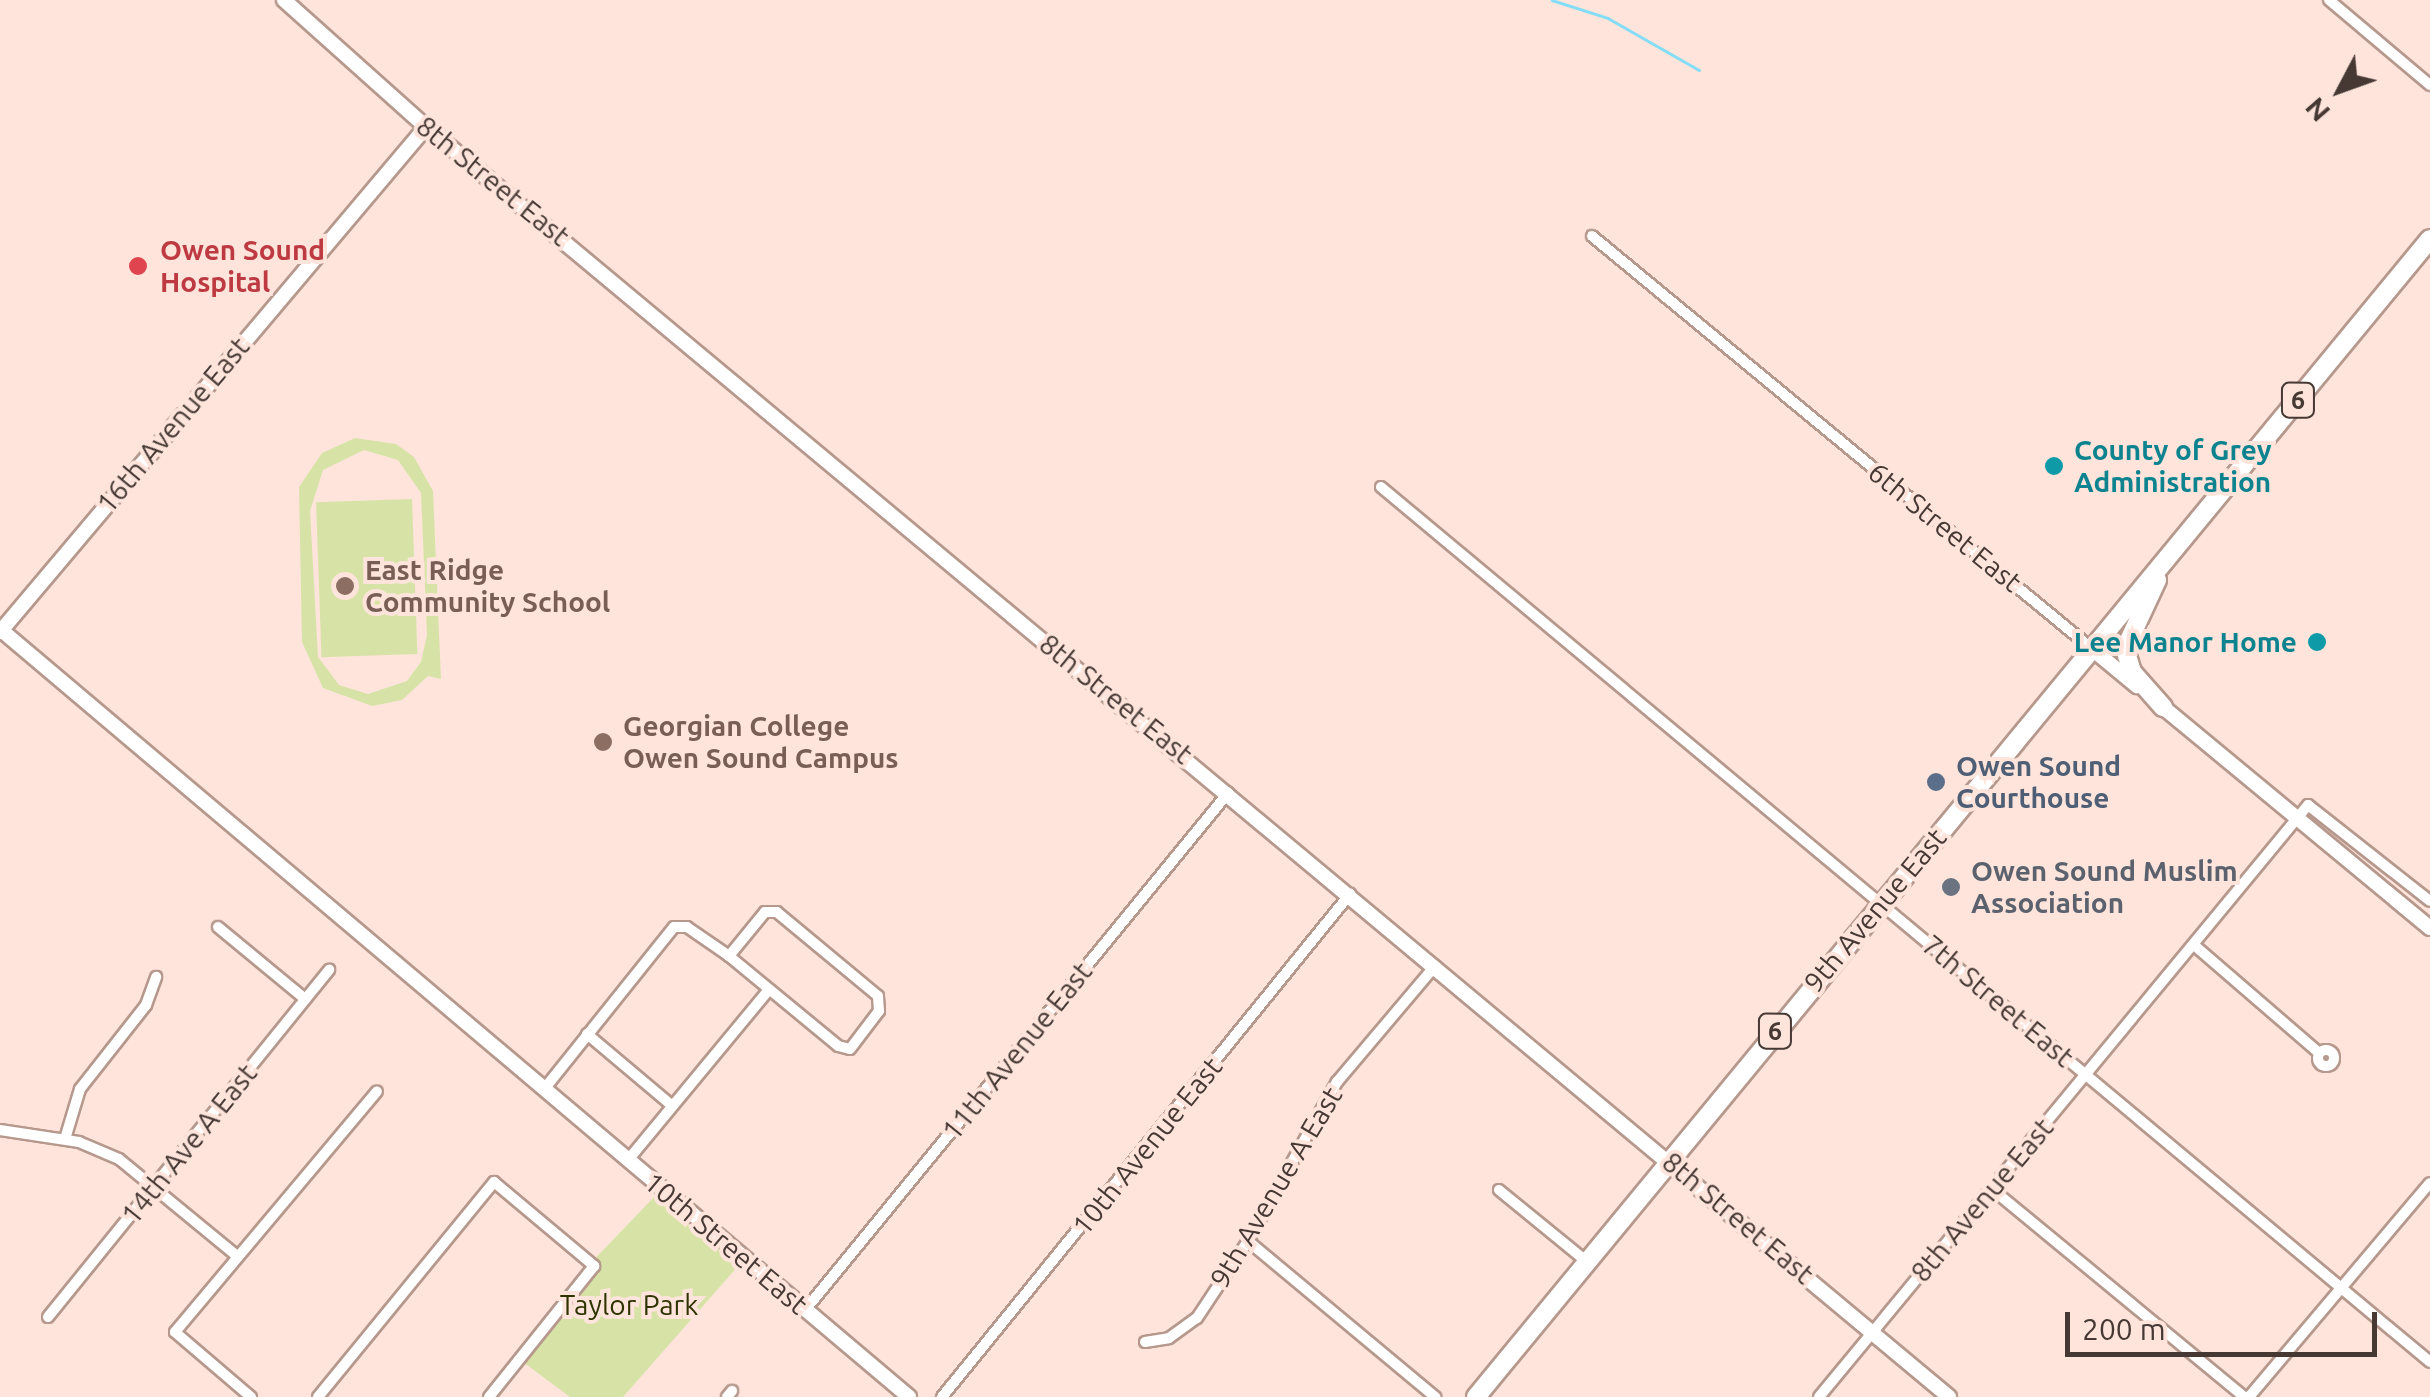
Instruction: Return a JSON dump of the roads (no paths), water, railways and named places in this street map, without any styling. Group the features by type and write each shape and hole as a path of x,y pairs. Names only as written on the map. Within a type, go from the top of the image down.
{"highway":[{"name":"9th Avenue East","path":"1476,1397 2430,239"},
{"path":"2163,707 2132,672 2125,649 2165,561"}],"main road":[{"name":"8th Street East","path":"284,0 426,127 1229,792 1950,1397"},
{"name":"16th Avenue East","path":"1,630 426,127"},
{"name":"10th Street East","path":"1,630 909,1397"},
{"name":"6th Street East","path":"2092,648 2430,928"}],"street":[{"path":"2329,0 2430,86"},
{"name":"6th Street East","path":"1592,236 2092,648"},
{"name":"7th Street East","path":"1380,487 2430,1362"},
{"name":"11th Avenue East","path":"806,1310 1229,792"},
{"path":"2297,818 2313,804 2430,901"},
{"name":"8th Avenue East","path":"1819,1397 2297,818"},
{"name":"10th Avenue East","path":"942,1397 1350,894"},
{"path":"545,1088 674,928 687,927 730,956 838,1046 850,1048 879,1012 878,996 776,912 765,912 730,956"},
{"path":"218,928 305,999"},
{"path":"2194,946 2320,1053"},
{"name":"9th Avenue A East","path":"1145,1342 1169,1338 1197,1318 1248,1241 1337,1082 1434,966"},
{"name":"14th Ave A East","path":"48,1317 329,970"},
{"path":"66,1139 80,1090 146,1004 156,977"},
{"path":"628,1160 670,1104 768,991"},
{"path":"587,1034 670,1104"},
{"path":"251,1397 175,1332 377,1092"},
{"path":"0,1130 66,1139 119,1158 237,1256"},
{"path":"318,1397 494,1182 594,1266 489,1397"},
{"path":"1992,1189 2247,1397 2430,1183"},
{"path":"1499,1190 1586,1262"},
{"path":"1248,1241 1434,1397"}],"waterway":[{"path":"1552,0 1608,18 1699,70"}],"place":[{"name":"Owen Sound Hospital","path":"138,266"},
{"name":"County of Grey Administration","path":"2054,466"},
{"name":"East Ridge Community School","path":"345,586"},
{"name":"Lee Manor Home","path":"2317,642"},
{"name":"Georgian College Owen Sound Campus","path":"603,742"},
{"name":"Owen Sound Courthouse","path":"1936,782"},
{"name":"Owen Sound Muslim Association","path":"1951,887"}],"park label":[{"name":"Taylor Park","path":"629,1305"}]}
